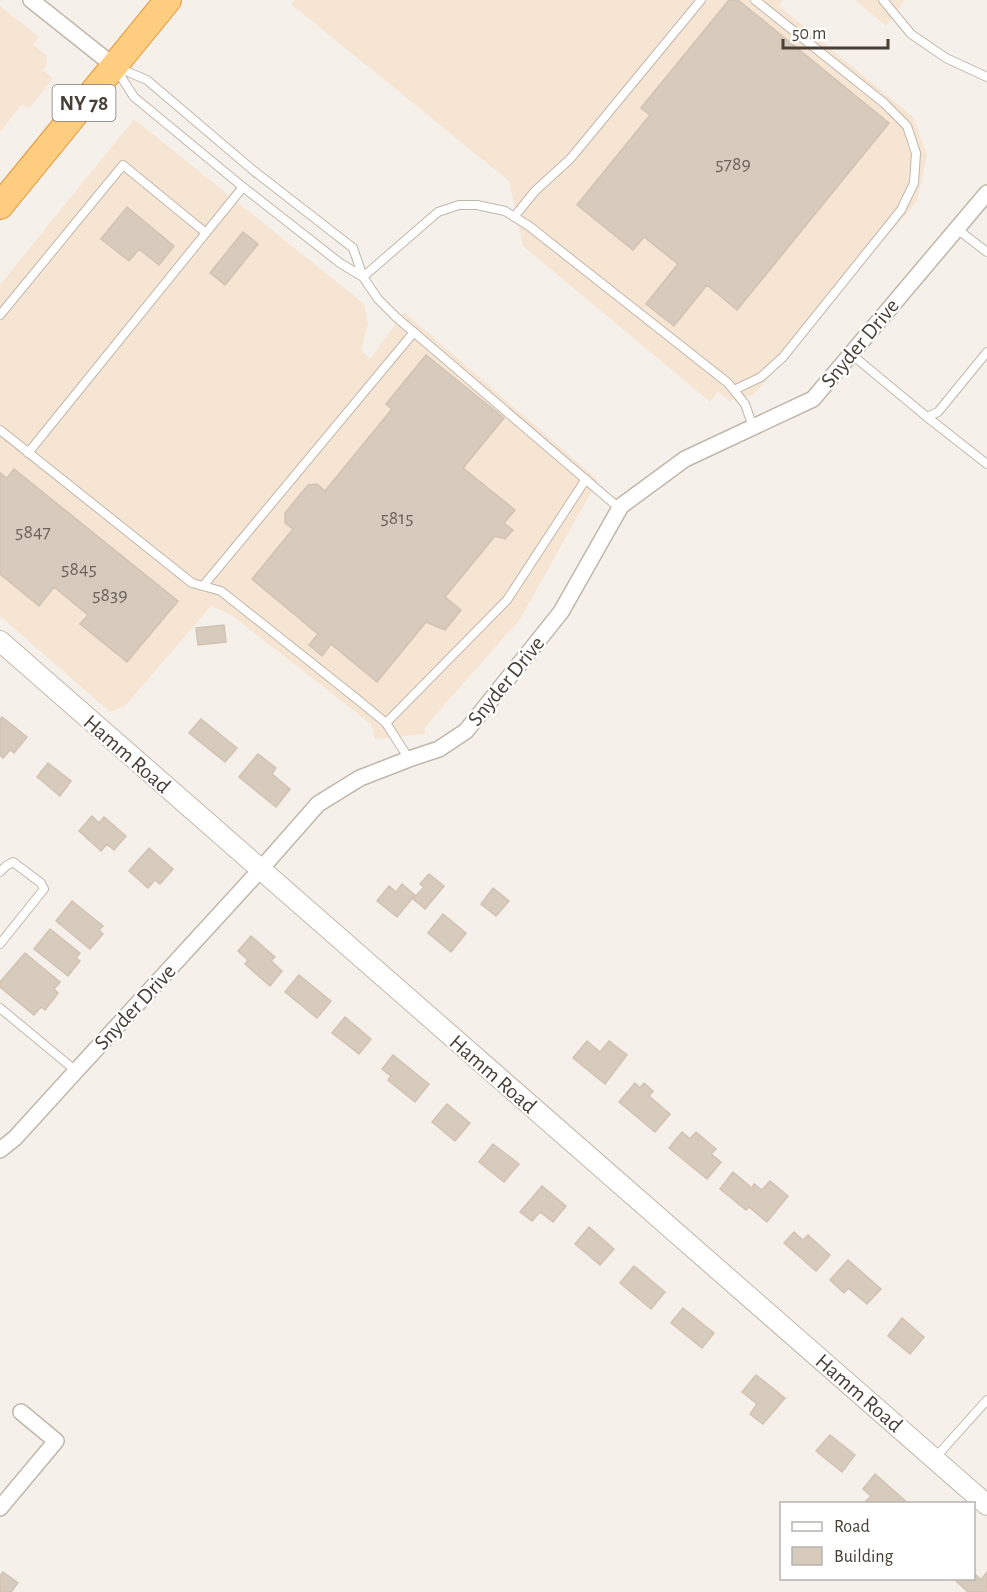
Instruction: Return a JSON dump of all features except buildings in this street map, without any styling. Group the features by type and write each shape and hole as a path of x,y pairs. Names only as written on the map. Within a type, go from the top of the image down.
{"highway":[{"name":"NY 78","path":"0,206 168,0"}],"street":[{"path":"31,0 114,66"},
{"name":"Snyder Drive","path":"0,1150 15,1138 318,804 360,778 439,749 466,731 561,612 619,508 685,459 813,399 987,193"},
{"name":"Hamm Road","path":"0,642 987,1505"},
{"path":"0,1508 56,1441 21,1412"}],"lane":[{"path":"514,217 535,191 570,159 701,0"},
{"path":"734,390 760,377 783,357 901,210 915,183 916,153 907,126 884,103 755,0"},
{"path":"883,0 911,33 946,58 987,77"},
{"path":"114,66 134,97 340,264 363,276"},
{"path":"114,66 147,80 254,171 353,248 363,276 378,299 619,508"},
{"path":"0,315 123,165 206,232"},
{"path":"28,453 243,187"},
{"path":"363,276 438,212 459,205 477,204 505,211 530,226 728,382 745,404 753,427"},
{"path":"957,229 987,252"},
{"path":"203,586 414,332"},
{"path":"927,417 938,412 987,352"},
{"path":"851,354 987,464"},
{"path":"0,430 192,583 221,591 386,723 409,759"},
{"path":"386,723 507,600 586,479"},
{"path":"0,873 10,862 16,863 42,883 44,889 0,944"},
{"path":"0,1008 76,1071"},
{"path":"934,1459 987,1400"}],"shaded area":[{"path":"294,0 783,0 779,6 913,117 927,155 917,201 754,395 729,401 718,391 710,402 523,246 509,181 291,4"},
{"path":"855,0 905,0 886,26"},
{"path":"0,6 39,37 33,45 46,55 47,65 42,70 53,78 29,109 22,104 0,132"},
{"path":"134,119 364,304 368,325 361,350 370,359 404,312 598,480 520,619 425,727 425,734 375,739 371,724 230,614 211,606 125,706 110,712 0,616 0,285"}]}
